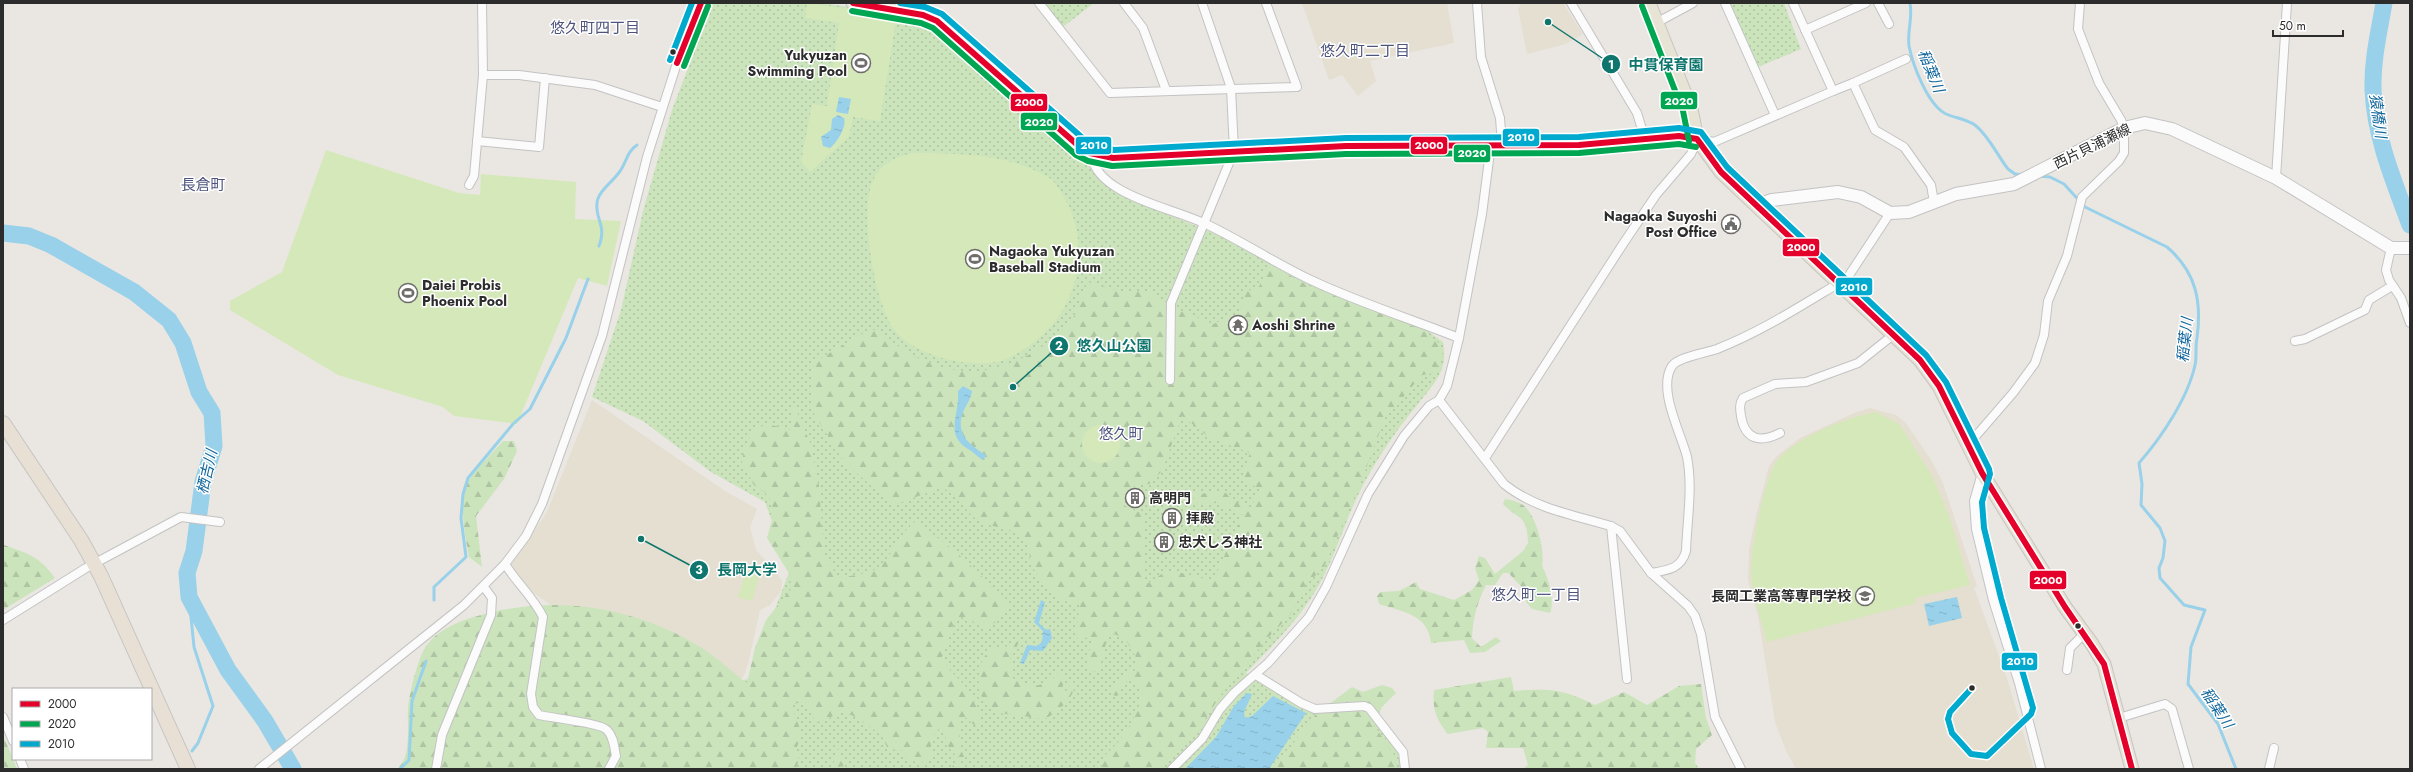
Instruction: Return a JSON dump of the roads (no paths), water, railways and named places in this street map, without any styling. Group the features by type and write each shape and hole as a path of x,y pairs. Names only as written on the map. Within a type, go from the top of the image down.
{"highway":[{"path":"3,423 81,540 93,565 116,604 188,769"}],"main road":[{"path":"853,3 886,5 923,15 937,21 1074,142 1090,153 1124,159 1234,151 1346,146 1496,144 1579,145 1679,136 1697,139"},
{"path":"1649,3 1691,109 1697,139 1721,172 1893,335 1930,373 1982,473 2065,607 2085,633 2104,664 2132,769"},
{"name":"西片貝浦瀬線","path":"1890,213 1909,212 1956,194 2014,184 2124,128 2145,123 2172,129 2276,178 2391,248"},
{"path":"1757,205 1772,200 1838,192 1861,197 1890,213"},
{"path":"2391,248 2410,248"}],"street":[{"path":"469,185 474,176 484,75 482,3"},
{"path":"259,769 484,587 505,564 526,536 542,504 585,388 610,308 637,191 662,107 677,63 701,3"},
{"path":"1039,3 1110,93 1166,90 1297,87 1266,3"},
{"path":"1124,3 1143,28 1166,90"},
{"path":"1170,380 1171,303 1234,151 1231,88 1202,3"},
{"path":"1172,769 1202,739 1220,709 1234,693 1256,675 1309,617 1318,602 1368,494 1392,452 1419,416 1429,406 1439,400 1447,386 1459,338 1500,118 1481,57 1477,3"},
{"path":"1571,3 1637,113 1645,139"},
{"path":"1656,23 1693,3"},
{"path":"1725,3 1775,115"},
{"path":"1793,3 1833,90"},
{"path":"1805,30 1866,3"},
{"path":"1878,3 1889,24"},
{"path":"1968,445 2013,393 2035,362 2042,342 2048,301 2067,256 2078,206 2090,187 2122,157 2125,147 2124,128 2112,102 2099,83 2078,29 2080,3"},
{"path":"2276,178 2287,3"},
{"path":"1485,458 1622,244 1656,195 1691,154 1697,139 1714,142 1906,59"},
{"path":"484,75 545,78 595,85 662,107"},
{"path":"477,141 539,147 545,78"},
{"path":"1853,83 1875,130 1904,147 1931,185 1934,202"},
{"path":"1090,153 1093,166 1118,189 1204,223 1248,245 1311,280 1459,338"},
{"path":"1651,573 1675,568 1681,563 1686,551 1689,472 1687,457 1669,399 1667,383 1672,366 1680,361 1732,343 1778,320 1834,286 1842,286 1890,213"},
{"path":"2391,248 2386,270 2392,286 2401,298 2410,323"},
{"path":"2295,340 2305,339 2365,310 2369,300 2392,286"},
{"path":"1780,433 1768,439 1759,439 1750,435 1742,421 1740,402 1743,398 1775,384 1806,382 1858,363 1893,335"},
{"path":"1439,400 1504,484 1517,494 1546,508 1611,526 1620,531 1651,573 1688,606 1695,616 1700,634 1714,717 1741,769"},
{"path":"1982,473 1974,501 1976,529 1993,600 2019,683 2041,769"},
{"path":"3,620 93,565 181,516 220,522"},
{"path":"1611,526 1627,679"},
{"path":"505,564 521,587 537,605 543,616 531,694 533,706 539,715 597,724 606,728 612,738 616,756 608,769"},
{"path":"436,769 442,735 491,615 492,598 484,587"},
{"path":"2067,670 2070,648 2085,633"},
{"path":"1256,675 1315,709 1364,706 1369,708 1403,752 1405,769"},
{"path":"2119,718 2165,704 2169,705 2172,709 2189,769"},
{"path":"3,717 12,739"},
{"path":"2269,769 2274,748"}],"water":[{"path":"839,97 851,99 848,114 836,112"},
{"path":"838,115 844,118 845,121 841,134 830,148 823,146 821,137 831,130 832,119"},
{"path":"963,386 972,391 961,419 962,432 969,443 986,455 984,460 961,443 955,430 958,391"},
{"path":"1957,597 1962,618 1929,626 1924,604"},
{"path":"1041,600 1045,602 1039,623 1046,630 1050,629 1052,638 1043,651 1030,650 1024,664 1020,663 1027,645 1037,646 1042,642 1043,631 1034,622"},
{"path":"1247,693 1252,694 1244,712 1245,718 1252,716 1273,696 1306,713 1269,769 1185,769 1216,737 1234,706"}],"waterway":[{"name":"稲葉川","path":"1910,3 1911,14 1909,46 1914,64 1927,94 1939,109 1946,114 1968,121 1980,129 2008,169 2015,174 2023,175"},
{"name":"猿橋川","path":"2384,3 2376,46 2373,79 2375,108 2377,125 2386,159 2410,225"},
{"path":"599,246 602,233 597,209 598,198 622,168 630,153 637,145"},
{"name":"稲葉川","path":"2038,176 2050,177 2064,184 2085,207 2167,247 2185,267 2195,288 2198,312 2195,365 2186,391 2173,417 2165,430 2139,463 2142,484 2141,505 2160,528 2165,541 2163,558 2159,568 2160,578 2184,605 2205,610 2191,647 2188,684 2218,724 2236,769"},
{"name":"栖吉川","path":"3,233 29,236 51,245 134,292 169,320 183,343 199,392 212,413 214,446 203,482 194,551 187,573 189,597 228,670 265,721 293,769"},
{"path":"434,600 434,587 466,557 461,518 463,494 468,478 513,424 530,409 566,338 588,279"},
{"path":"189,597 194,647 213,706 198,743 192,751"},
{"path":"400,769 409,760 412,701 426,661"}],"place":[{"name":"中貫保育園","path":"1548,22"},
{"name":"Yukyuzan Swimming Pool","path":"861,63"},
{"name":"Nagaoka Suyoshi Post Office","path":"1731,224"},
{"name":"Nagaoka Yukyuzan Baseball Stadium","path":"975,259"},
{"name":"Daiei Probis Phoenix Pool","path":"408,293"},
{"name":"Aoshi Shrine","path":"1238,325"},
{"name":"悠久山公園","path":"1013,387"},
{"name":"高明門","path":"1135,498"},
{"name":"拝殿","path":"1172,518"},
{"name":"長岡大学","path":"641,539"},
{"name":"忠犬しろ神社","path":"1164,542"},
{"name":"長岡工業高等専門学校","path":"1865,596"}],"district":[{"name":"悠久町四丁目","path":"595,28"},
{"name":"悠久町二丁目","path":"1365,51"},
{"name":"長倉町","path":"203,185"},
{"name":"悠久町","path":"1121,434"},
{"name":"悠久町一丁目","path":"1536,595"}]}
